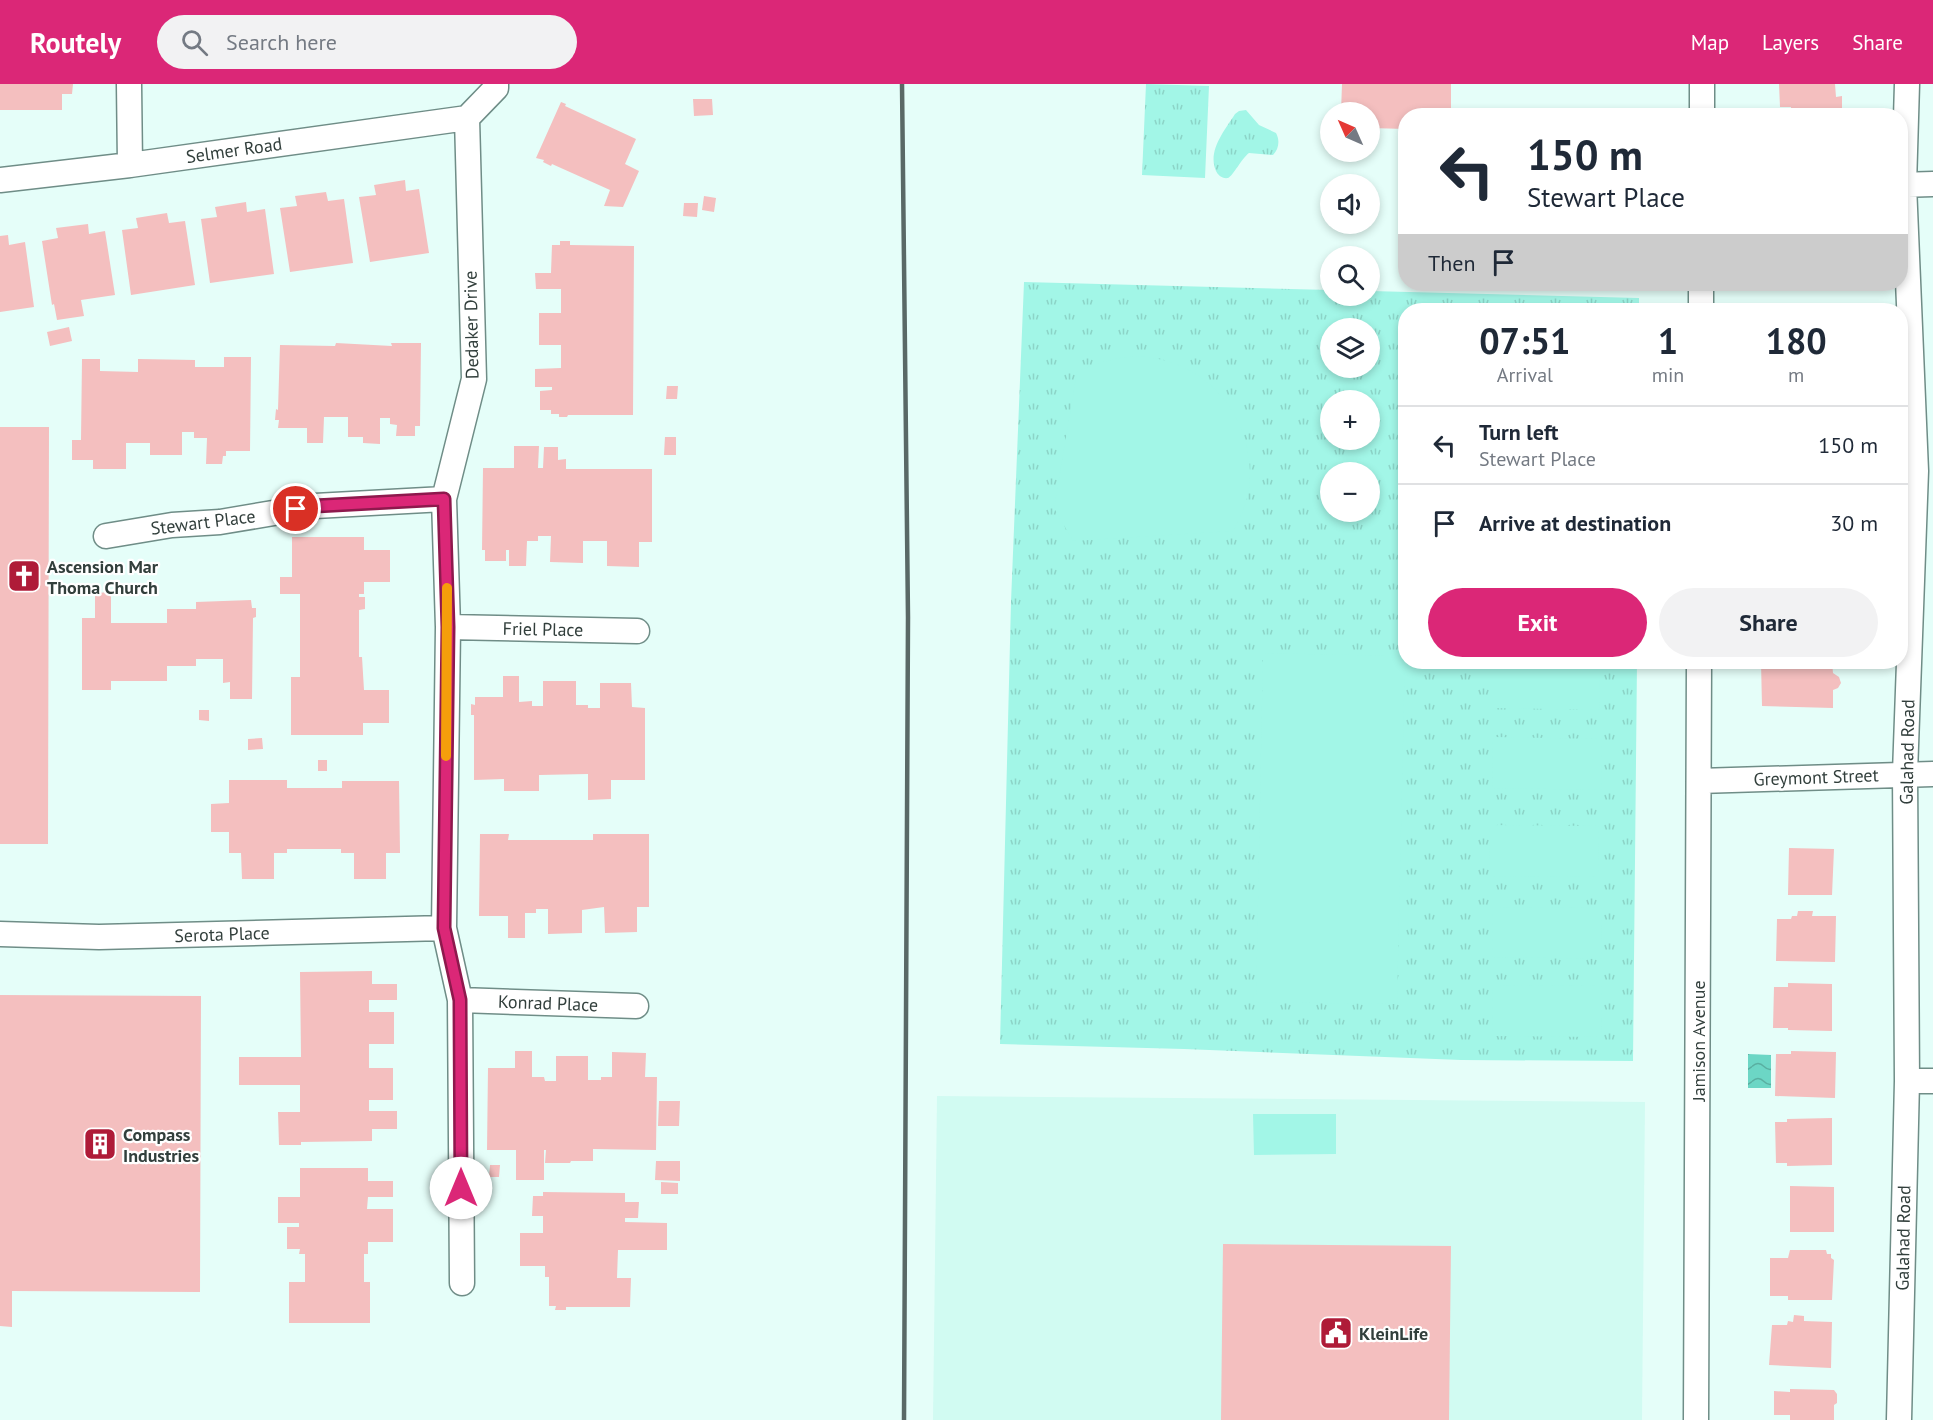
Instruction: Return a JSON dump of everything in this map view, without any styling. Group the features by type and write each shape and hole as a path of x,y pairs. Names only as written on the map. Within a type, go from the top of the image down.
{"street":[{"path":"129,84 130,165"},
{"path":"467,118 496,88 496,84"},
{"path":"1702,84 1702,108"},
{"name":"Galahad Road","path":"1906,108 1907,84"},
{"name":"Selmer Road","path":"0,180 130,165 467,118"},
{"name":"Dedaker Drive","path":"462,1283 460,1000 444,928 448,627 444,499 474,379 467,118"},
{"path":"1908,185 1933,184"},
{"name":"Galahad Road","path":"1899,1420 1906,1081 1905,773 1924,472 1908,263"},
{"name":"Stewart Place","path":"106,536 172,525 220,522 315,506 444,499"},
{"name":"Friel Place","path":"448,627 637,631"},
{"name":"Jamison Avenue","path":"1696,1420 1699,669"},
{"name":"Greymont Street","path":"1699,781 1905,773 1933,774"},
{"name":"Serota Place","path":"0,934 99,937 444,928"},
{"name":"Konrad Place","path":"460,1000 636,1006"},
{"path":"1906,1081 1933,1081"}],"shaded area":[{"path":"937,1096 1645,1102 1642,1420 933,1420"}],"green space":[{"path":"1146,84 1209,86 1205,178 1142,175"},
{"path":"1246,110 1259,125 1276,133 1278,147 1273,155 1249,153 1230,177 1224,178 1217,172 1214,163 1215,148 1235,114"},
{"path":"1024,282 1320,290 1320,306 1380,306 1380,291 1639,298 1639,303 1398,303 1398,669 1637,669 1633,1061 1461,1060 1000,1044 1011,602"},
{"path":"1135,356 1166,361 1193,373 1209,384 1234,413 1242,430 1250,468 1247,500 1233,531 1073,541 1054,508 1077,372 1105,361"},
{"path":"1263,653 1398,656 1398,669 1405,669 1397,1004 1256,1002"},
{"path":"1491,669 1600,669 1599,710 1491,708"},
{"path":"1493,737 1602,739 1601,790 1492,788"},
{"path":"1490,825 1599,826 1598,877 1489,876"},
{"path":"1493,907 1602,908 1601,959 1492,957"},
{"path":"1493,985 1602,986 1601,1037 1492,1036"},
{"path":"1253,1114 1336,1114 1336,1154 1254,1155"}],"water":[{"path":"1748,1054 1771,1055 1771,1088 1748,1088"}],"building":[{"path":"0,84 73,84 72,94 62,94 62,110 0,110"},
{"path":"1342,84 1451,84 1451,108 1398,108 1398,129 1380,128 1380,102 1341,102"},
{"path":"1779,84 1835,84 1836,97 1842,96 1842,108 1780,107"},
{"path":"693,99 712,99 713,115 694,116"},
{"path":"561,102 566,104 565,106 636,139 625,164 639,171 623,207 604,206 610,190 536,158"},
{"path":"405,180 406,191 419,189 429,253 370,262 359,197 376,195 374,185"},
{"path":"326,192 328,201 344,199 353,263 290,272 280,208 297,206 295,196"},
{"path":"704,196 716,198 714,212 702,210"},
{"path":"246,202 247,212 265,209 274,274 210,283 201,219 217,217 215,207"},
{"path":"684,203 698,203 697,217 683,216"},
{"path":"167,213 169,223 185,221 195,285 131,295 122,230 138,228 136,218"},
{"path":"88,224 89,234 105,231 115,295 81,300 84,316 57,320 54,304 52,305 42,241 58,238 56,228"},
{"path":"8,235 9,245 25,242 34,307 0,312 0,236"},
{"path":"560,241 570,241 570,245 634,246 633,415 559,417 559,414 551,414 551,410 540,410 540,391 552,390 552,387 535,387 535,369 561,368 561,345 539,345 539,313 561,313 561,289 536,289 535,273 551,273 552,245 560,245"},
{"path":"69,327 72,341 50,346 47,332"},
{"path":"336,343 392,346 391,343 421,343 420,426 415,426 415,436 396,436 397,425 390,424 390,418 380,418 380,444 363,443 363,437 348,437 348,417 324,417 323,443 307,443 307,428 278,428 279,420 275,420 276,409 278,410 280,345 335,346"},
{"path":"224,357 251,357 250,451 226,451 222,464 206,464 207,438 194,438 194,432 182,432 182,455 150,455 150,443 126,443 126,469 93,469 93,460 72,460 72,440 81,440 82,359 100,359 100,371 138,372 138,359 195,360 195,367 224,367"},
{"path":"667,386 678,386 677,399 666,399"},
{"name":"Ascension Mar Thoma Church","path":"0,427 49,427 48,844 0,844"},
{"path":"665,437 676,437 676,455 664,455"},
{"path":"514,446 539,446 538,468 543,468 544,447 558,447 558,460 566,459 566,469 652,469 652,542 639,542 639,567 607,566 607,541 583,541 583,563 550,562 551,536 538,536 538,541 527,541 526,566 509,566 509,550 506,550 506,561 485,561 485,550 482,550 483,468 514,468"},
{"path":"292,537 364,537 364,550 390,550 390,582 364,582 364,594 359,594 359,597 365,597 365,609 359,610 359,657 362,657 364,690 389,690 389,723 363,723 363,735 291,735 291,677 300,677 300,594 280,594 280,577 292,577"},
{"path":"111,592 111,623 167,623 167,609 196,609 196,602 251,600 252,608 256,608 256,617 253,618 252,699 230,699 230,682 223,683 223,659 196,659 196,666 167,666 167,681 111,681 111,690 82,690 82,618 95,618 95,593"},
{"path":"1761,669 1833,669 1841,683 1833,690 1833,708 1762,706"},
{"path":"503,676 519,676 519,702 532,701 532,706 543,706 543,681 576,681 576,705 588,705 588,708 600,708 600,683 631,683 632,707 645,708 645,780 611,780 611,799 588,800 588,774 539,775 539,791 504,791 504,779 474,780 474,715 471,715 471,704 475,705 475,697 503,697"},
{"path":"199,710 209,710 209,721 199,720"},
{"path":"262,738 263,749 248,750 248,739"},
{"path":"318,760 327,760 327,771 318,771"},
{"path":"229,780 287,780 287,788 342,788 342,781 399,781 400,853 386,853 386,879 354,879 354,853 341,853 341,849 287,849 287,853 274,853 274,879 242,879 241,853 229,853 229,832 211,832 211,804 229,803"},
{"path":"480,834 509,834 508,840 593,840 593,834 649,834 649,907 637,907 637,932 605,933 604,907 582,910 582,933 548,934 548,909 536,909 536,913 525,913 525,938 508,938 508,916 479,916"},
{"path":"1789,848 1834,849 1832,895 1788,895"},
{"path":"1798,911 1813,911 1812,916 1836,916 1835,962 1776,961 1777,919 1791,919 1792,916 1797,916"},
{"path":"372,971 372,984 397,984 397,1000 369,1000 369,1012 394,1012 394,1044 369,1044 369,1068 393,1068 393,1100 369,1100 369,1111 397,1111 397,1129 372,1129 372,1141 301,1142 301,1145 279,1145 278,1112 300,1112 300,1085 239,1085 239,1057 301,1057 300,972"},
{"path":"1788,983 1832,984 1832,1031 1773,1028 1774,987 1788,987"},
{"name":"Compass Industries","path":"0,995 201,996 200,1292 12,1291 12,1327 0,1326"},
{"path":"515,1051 532,1051 532,1077 544,1077 545,1081 556,1081 556,1056 588,1056 588,1080 601,1080 601,1077 612,1077 612,1052 646,1053 645,1077 657,1077 656,1150 593,1149 593,1161 545,1163 546,1150 544,1150 544,1180 516,1180 516,1150 487,1150 488,1068 515,1068"},
{"path":"1791,1051 1836,1052 1835,1098 1775,1096 1776,1054 1791,1054"},
{"path":"659,1101 680,1101 679,1126 658,1126"},
{"path":"1832,1118 1832,1165 1787,1166 1787,1163 1776,1163 1775,1122 1787,1122 1787,1119"},
{"path":"656,1161 680,1161 680,1181 655,1180"},
{"path":"490,1165 500,1165 499,1177 489,1177"},
{"path":"300,1168 368,1168 368,1181 393,1181 393,1197 368,1197 367,1209 393,1209 393,1242 368,1242 368,1254 364,1254 364,1282 370,1282 370,1323 289,1323 289,1282 305,1282 305,1254 299,1254 300,1249 287,1249 287,1227 299,1227 299,1223 278,1223 278,1197 300,1197"},
{"path":"661,1182 678,1183 678,1194 661,1194"},
{"path":"1790,1186 1834,1187 1834,1232 1790,1232"},
{"path":"543,1192 625,1193 625,1202 639,1202 638,1218 625,1218 625,1222 667,1223 667,1250 618,1250 617,1278 631,1278 630,1307 566,1307 566,1310 555,1310 556,1306 549,1306 549,1277 545,1277 545,1266 520,1266 520,1233 543,1233 543,1216 532,1216 533,1196 543,1196"},
{"name":"KleinLife","path":"1223,1244 1451,1246 1449,1420 1221,1420"},
{"path":"1790,1250 1826,1250 1827,1254 1831,1254 1834,1260 1832,1300 1788,1300 1788,1296 1770,1296 1770,1258 1788,1258"},
{"path":"1794,1315 1804,1316 1804,1321 1832,1322 1831,1368 1769,1365 1772,1325 1787,1325 1788,1321 1793,1322"},
{"path":"1790,1389 1834,1390 1837,1394 1837,1403 1834,1405 1834,1420 1790,1420 1790,1415 1774,1415 1774,1391 1790,1392"}],"railway":[{"path":"902,84 908,617 904,1420"}],"slow traffic":[{"path":"446,756 447,588"}],"place":[{"name":"Ascension Mar Thoma Church","path":"24,576"},
{"name":"Compass Industries","path":"100,1144"},
{"name":"KleinLife","path":"1336,1333"}],"route":[{"path":"296,509 444,499 448,627 444,928 460,1000 461,1188"}]}
